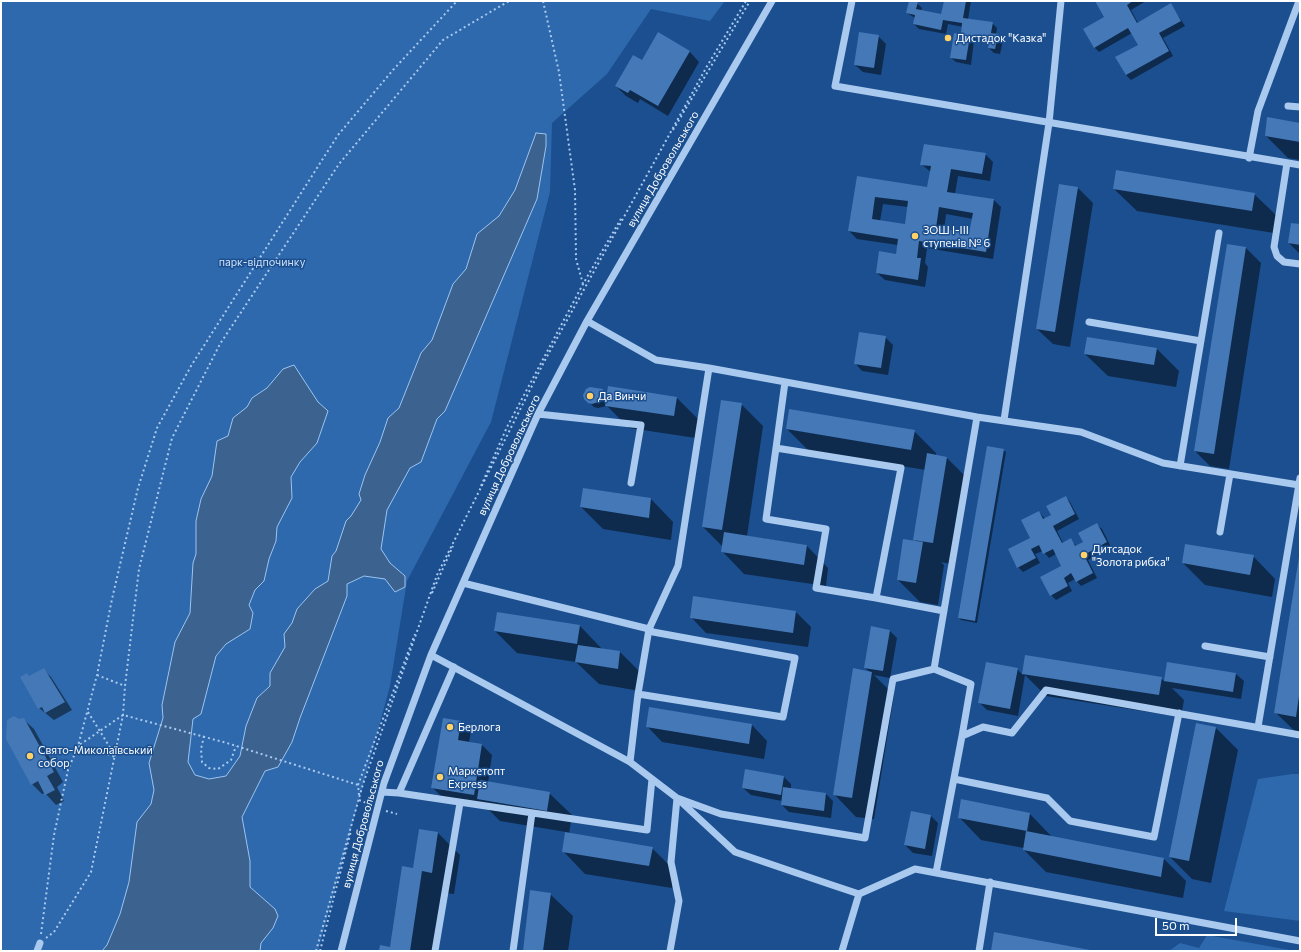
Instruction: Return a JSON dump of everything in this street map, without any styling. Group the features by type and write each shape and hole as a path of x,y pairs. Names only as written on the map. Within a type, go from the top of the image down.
{"street":[{"name":"вулиця Добровольського","path":"341,951 382,792 431,655 538,414 587,321 772,1"},
{"path":"852,1 835,86 1249,158 1300,165"},
{"path":"1004,420 1049,123 1061,1"},
{"path":"1249,158 1258,111 1299,3"},
{"path":"1288,106 1300,107"},
{"path":"1287,163 1274,247 1277,256 1284,262 1300,264"},
{"path":"1180,466 1218,233"},
{"path":"587,321 656,360 709,368 976,417 1081,432 1163,463 1230,474 1299,481 1258,727"},
{"path":"1089,322 1201,341"},
{"path":"630,762 638,694 649,629 678,566 709,368"},
{"path":"785,382 766,519 826,529 816,588 944,611"},
{"path":"538,414 641,425 631,483"},
{"path":"934,668 976,417"},
{"path":"776,448 900,468 876,598"},
{"path":"1220,532 1230,474"},
{"path":"463,583 649,629 653,632 795,658 783,717 638,694"},
{"path":"1205,646 1270,657"},
{"path":"431,655 630,762 677,798 735,852 858,894 915,869 1300,941"},
{"path":"398,793 454,667"},
{"path":"677,798 721,814 866,838 893,678 934,668 971,684 936,873"},
{"path":"962,736 983,727 1012,733 1046,690 1300,735"},
{"path":"954,779 1047,798 1070,821 1154,838 1179,713"},
{"path":"382,792 398,793 647,830 652,779"},
{"path":"670,951 679,901 670,862 677,798"},
{"path":"435,951 460,803"},
{"path":"513,951 532,813"},
{"path":"979,951 990,882"},
{"path":"842,951 858,894"},
{"path":"37,951 40,944"}],"path":[{"path":"40,944 54,835 68,770 78,746 88,712 138,488 157,428 191,366 338,135 393,70 457,1"},
{"path":"40,944 54,932 91,872 116,757 123,715 139,569 172,438 220,344 339,164 443,40 509,1"},
{"path":"543,1 559,72 575,190 576,259 583,284"},
{"path":"78,746 123,715 204,736 358,785 429,600 507,427 583,284 750,1"},
{"path":"97,675 125,686"},
{"path":"88,712 116,757"},
{"path":"204,736 201,748 202,762 209,768 218,769 231,760 236,746"},
{"path":"78,746 116,757"},
{"path":"320,951 359,800"}],"green space":[{"name":"парк-відпочинку","path":"1,1 725,1 710,21 651,9 607,74 552,123 550,192 491,422 407,581 390,686 318,951 1,951"},
{"path":"1300,774 1300,921 1224,911 1258,779"},
{"path":"1207,935 1295,951 1169,951 1180,943 1199,948"}],"shaded area":[{"path":"536,133 546,134 546,146 537,199 445,411 437,419 421,462 410,468 387,510 381,549 390,563 405,576 405,587 395,592 385,579 364,576 347,584 347,596 292,742 278,767 265,771 242,817 250,861 250,887 275,909 278,916 273,928 261,943 260,951 102,951 107,945 120,914 129,882 137,822 151,804 154,790 149,763 163,718 162,705 175,642 190,613 193,563 196,554 196,521 201,499 212,476 217,441 228,436 233,418 247,407 252,398 267,388 283,369 294,365 318,402 328,411 317,443 300,462 291,477 292,498 277,527 276,541 269,559 264,581 255,590 249,605 253,613 250,629 226,644 216,656 201,714 193,719 188,762 195,775 209,779 226,776 240,756 246,726 257,698 270,686 270,673 285,647 284,634 292,623 297,609 315,589 328,581 332,556 336,551 346,521 361,500 359,494 365,475 380,442 388,418 399,408 421,353 432,340 453,284 466,269 477,234 499,216 515,190"}],"building":[{"path":"909,1 918,2 916,9 941,14 944,1 966,1 963,18 993,22 991,33 998,34 995,49 988,48 990,39 970,36 966,60 950,58 954,33 961,34 962,23 943,20 941,30 913,24 915,15 906,13"},
{"path":"1095,1 1133,1 1127,5 1137,23 1171,3 1181,21 1159,33 1169,51 1126,75 1115,57 1138,45 1128,28 1094,48 1083,29 1104,17"},
{"path":"658,32 690,51 658,106 630,90 628,93 615,86 633,55 642,60"},
{"path":"859,32 879,35 874,68 854,65"},
{"path":"1267,117 1300,123 1300,142 1265,136"},
{"path":"924,144 986,153 982,174 951,169 947,192 994,199 986,252 919,241 917,258 921,258 918,280 876,273 879,251 896,254 898,239 848,231 857,176 927,187 931,166 920,165","holes":["875,197 908,201 905,224 872,219","939,207 973,213 969,233 936,228"]},
{"path":"1116,170 1255,193 1252,211 1113,189"},
{"path":"1059,184 1078,187 1055,332 1036,329"},
{"path":"1291,223 1300,224 1300,245 1288,243"},
{"path":"1227,244 1246,247 1214,454 1194,451"},
{"path":"859,332 886,336 881,368 854,364"},
{"path":"1087,337 1157,348 1154,365 1084,354"},
{"path":"608,386 677,397 674,416 605,406"},
{"path":"590,387 603,389 602,401 592,404 588,403 584,399 583,395 586,389"},
{"path":"721,400 742,403 722,530 702,527"},
{"path":"789,409 915,430 911,450 786,429"},
{"path":"987,446 1004,449 975,621 958,618"},
{"path":"927,453 947,457 933,543 913,540"},
{"path":"583,488 651,498 649,518 580,507"},
{"path":"1066,496 1075,514 1053,526 1062,543 1071,538 1075,546 1083,542 1078,533 1097,523 1107,542 1084,555 1093,573 1076,582 1071,573 1064,578 1068,586 1050,596 1040,577 1061,566 1053,549 1043,554 1039,545 1031,549 1036,558 1017,568 1008,549 1030,538 1021,520 1039,511 1043,519 1051,515 1046,506"},
{"path":"724,532 807,545 804,565 721,552"},
{"path":"903,539 923,542 916,583 897,580"},
{"path":"1185,544 1254,555 1250,575 1182,563"},
{"path":"1299,557 1300,689 1296,717 1274,713"},
{"path":"693,596 796,611 793,633 690,618"},
{"path":"497,612 580,625 577,644 494,631"},
{"path":"871,626 890,630 883,671 864,668"},
{"path":"578,645 620,651 618,669 575,662"},
{"path":"1025,655 1162,677 1159,695 1022,674"},
{"path":"986,662 1018,668 1010,709 978,703"},
{"path":"1167,662 1236,673 1233,692 1164,681"},
{"path":"44,668 65,702 45,713 42,707 38,709 20,677 27,673 29,676"},
{"path":"853,668 872,672 852,798 833,795"},
{"path":"649,707 752,724 749,744 646,727"},
{"name":"Свято-Миколаївський собор","path":"14,716 19,719 24,718 54,772 47,776 55,790 45,795 38,781 31,785 6,739 7,720"},
{"path":"443,718 461,721 458,740 482,744 474,795 431,788"},
{"path":"1196,723 1216,727 1189,861 1169,857"},
{"path":"745,769 784,776 781,795 742,788"},
{"path":"480,780 550,792 547,811 477,799"},
{"path":"783,787 826,793 824,811 781,805"},
{"path":"961,799 1030,813 1027,831 958,818"},
{"path":"911,811 931,815 925,849 904,845"},
{"path":"419,829 438,832 432,873 422,871 410,951 379,951 380,945 390,947 402,866 413,868"},
{"path":"1026,831 1164,858 1161,877 1023,850"},
{"path":"565,832 653,847 649,866 562,852"},
{"path":"530,890 551,893 543,951 523,951"},
{"path":"994,932 1090,950 1090,951 991,951"}],"place":[{"name":"Дистадок \"Казка\"","path":"948,38"},
{"name":"ЗОШ І-ІІІ ступенів № 6","path":"915,236"},
{"name":"Да Винчи","path":"590,396"},
{"name":"Дитсадок \"Золота рибка\"","path":"1084,555"},
{"name":"Берлога","path":"450,727"},
{"name":"Свято-Миколаївський собор","path":"30,756"},
{"name":"Маркетопт Express","path":"440,777"}]}
